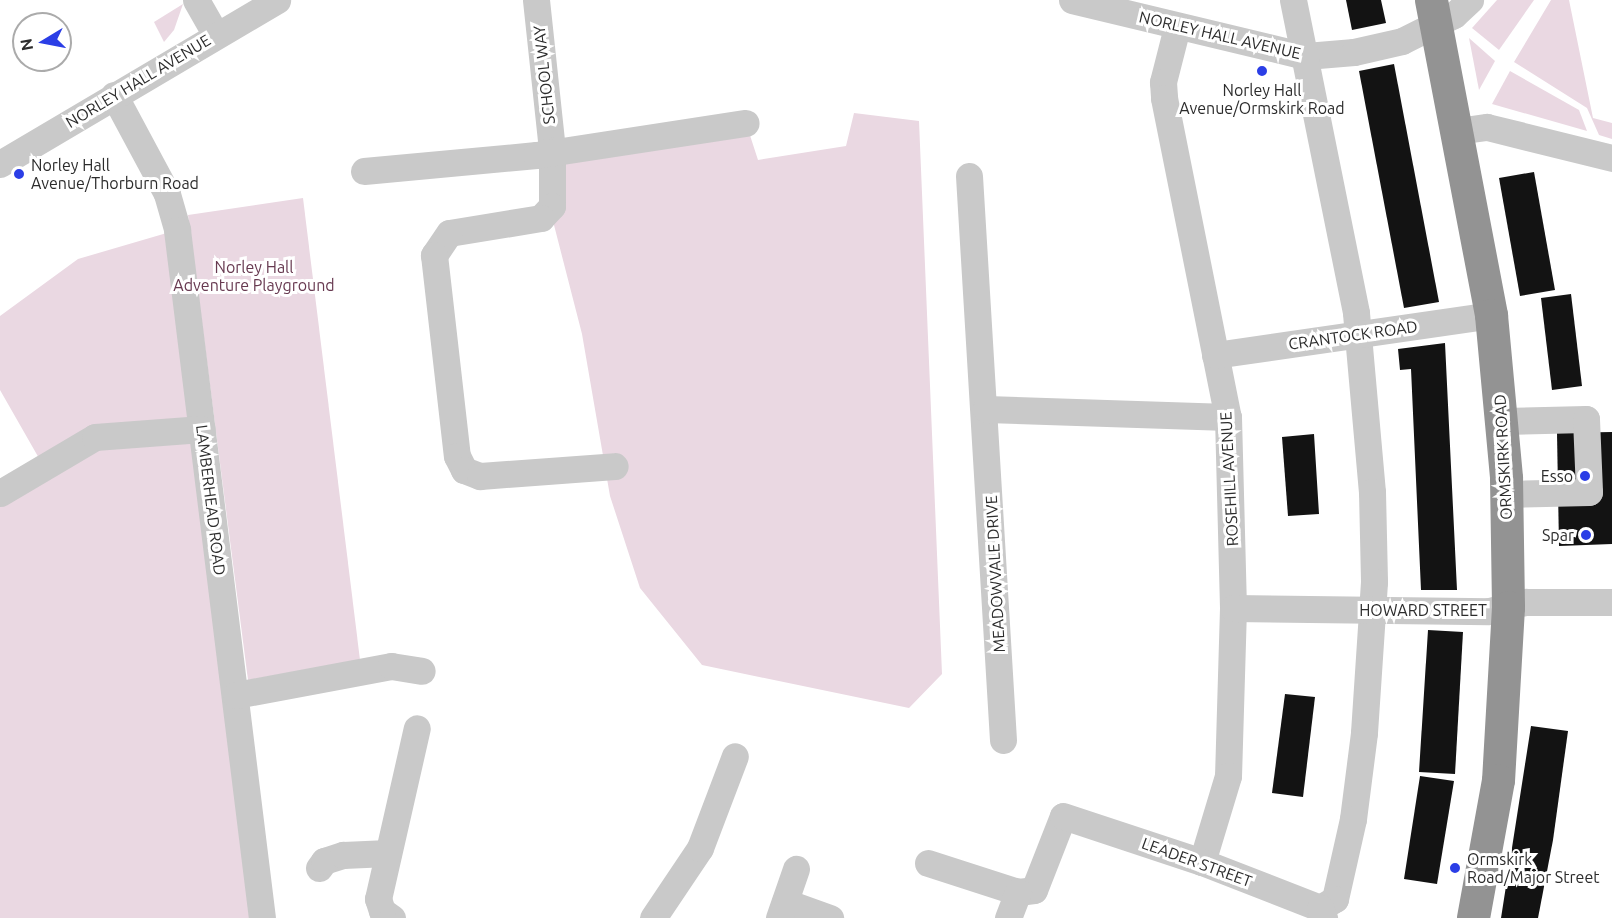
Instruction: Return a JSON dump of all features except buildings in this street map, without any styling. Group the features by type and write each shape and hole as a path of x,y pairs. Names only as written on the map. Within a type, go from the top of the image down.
{"highway":[{"name":"ORMSKIRK ROAD","path":"1434,13 1491,315 1503,421 1508,607 1498,780 1473,918"}],"street":[{"path":"196,0 216,35"},
{"name":"NORLEY HALL AVENUE","path":"0,164 277,0"},
{"name":"SCHOOL WAY","path":"536,0 555,195 547,214 531,220 458,230 443,238 434,255 457,456 464,471 480,476 615,466"},
{"name":"NORLEY HALL AVENUE","path":"1072,0 1177,27 1306,56 1387,45 1434,13 1470,0"},
{"path":"1293,0 1306,56 1357,334 1372,492 1372,611 1353,819 1335,899 1322,913"},
{"name":"ROSEHILL AVENUE","path":"1177,27 1163,82 1164,98 1228,417 1233,608 1228,776 1203,862"},
{"name":"LAMBERHEAD ROAD","path":"114,95 167,194 172,212 236,695 262,918"},
{"path":"364,171 536,155 552,150 746,123"},
{"path":"1458,131 1486,127 1612,158"},
{"name":"MEADOWVALE DRIVE","path":"969,176 986,409 1003,740"},
{"name":"CRANTOCK ROAD","path":"1215,355 1491,315"},
{"path":"986,409 1228,417"},
{"path":"1503,421 1586,419 1589,492 1506,494"},
{"path":"0,493 95,437 202,429"},
{"name":"HOWARD STREET","path":"1233,608 1489,611 1526,602 1612,602"},
{"path":"236,695 391,666 422,671"},
{"path":"392,918 382,910 378,899 417,728"},
{"path":"653,918 700,848 735,756"},
{"name":"LEADER STREET","path":"1018,892 1034,890 1063,816 1203,862 1322,913"},
{"path":"319,868 324,861 344,855 388,853"},
{"path":"928,862 1018,892 1008,918"},
{"path":"796,869 782,910 830,918"}],"green space":[{"path":"1497,0 1534,0 1499,50 1472,28"},
{"path":"1551,0 1569,0 1593,118 1612,123 1612,139 1599,135 1587,108 1514,62"},
{"path":"183,4 174,30 164,42 154,22"},
{"path":"1469,38 1495,61 1479,90"},
{"path":"1510,71 1579,110 1587,131 1492,104"},
{"path":"854,113 919,121 942,674 909,708 702,665 640,588 610,496 582,334 536,155 746,123 758,160 846,146"},
{"name":"Norley Hall Adventure Playground","path":"303,198 360,660 248,680 188,215"},
{"path":"177,230 262,918 0,918 0,493 44,467 0,390 0,316 78,259"}],"place":[{"name":"Norley Hall Avenue/Ormskirk Road","path":"1262,71"},
{"name":"Norley Hall Avenue/Thorburn Road","path":"19,174"},
{"name":"Esso","path":"1585,476"},
{"name":"Spar","path":"1586,535"},
{"name":"Ormskirk Road/Major Street","path":"1455,868"}]}
